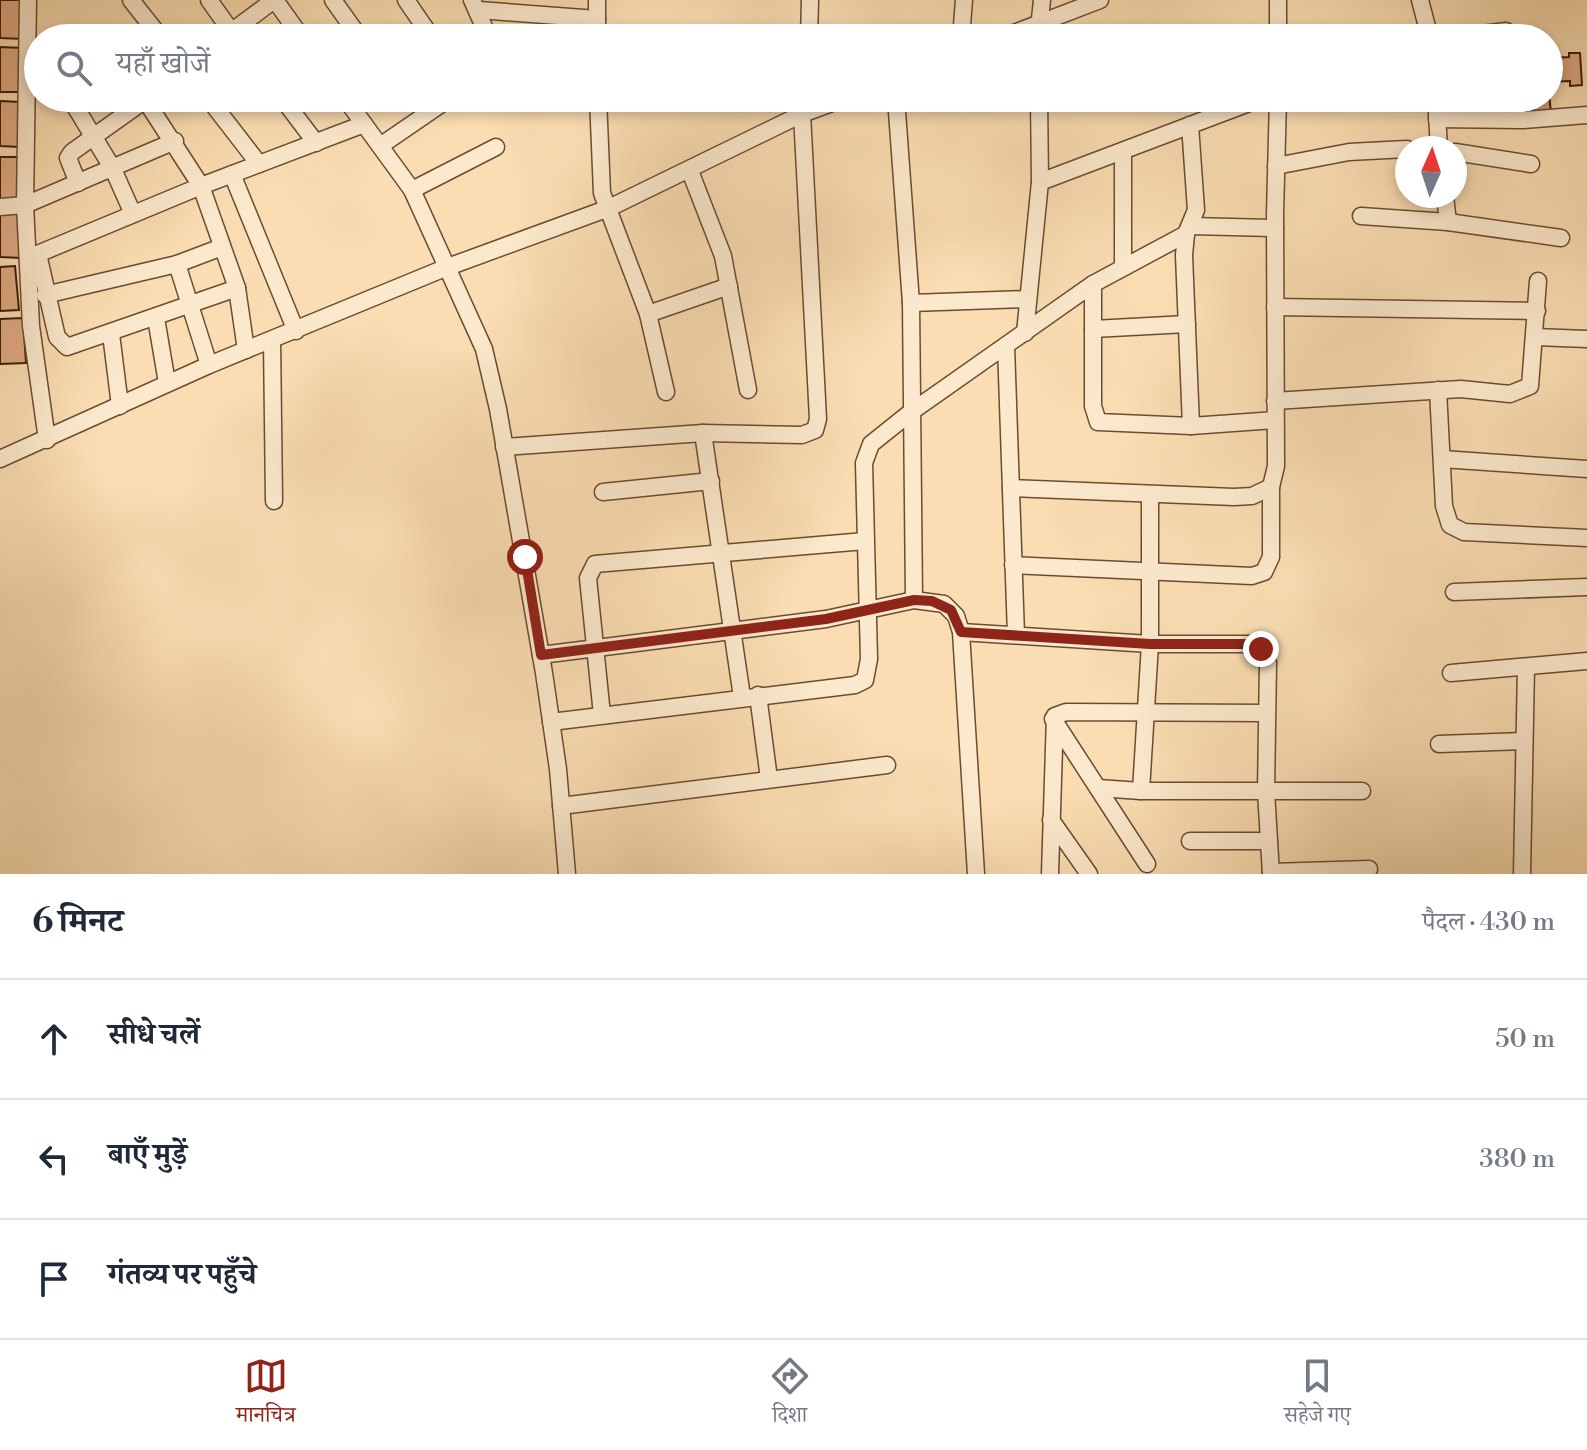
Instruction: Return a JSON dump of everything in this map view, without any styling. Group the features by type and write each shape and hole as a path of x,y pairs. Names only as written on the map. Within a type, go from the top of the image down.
{"street":[{"path":"28,0 30,24"},
{"path":"131,0 150,24"},
{"path":"209,0 223,24"},
{"path":"245,24 274,0 292,24"},
{"path":"333,0 350,24"},
{"path":"406,0 422,24"},
{"path":"597,0 597,24"},
{"path":"809,24 810,0"},
{"path":"962,24 964,0"},
{"path":"1039,24 1042,0"},
{"path":"1052,24 1100,0"},
{"path":"1278,0 1278,24"},
{"path":"1420,0 1426,24"},
{"path":"483,24 475,5 597,19"},
{"path":"31,112 25,205 33,256 63,345 71,347 111,334 237,288"},
{"path":"79,112 113,169 133,214"},
{"path":"78,183 69,155 128,112"},
{"path":"155,112 201,186 237,288 246,350"},
{"path":"219,112 259,164"},
{"path":"293,112 316,143"},
{"path":"355,112 412,190 484,349 541,655 567,874"},
{"path":"380,146 430,112"},
{"path":"599,112 602,193 648,314 666,392"},
{"path":"0,459 209,365 445,268 609,208 690,171 794,112"},
{"path":"504,447 703,433 802,435 813,432 817,426 805,112"},
{"path":"897,112 911,303 914,600"},
{"path":"1025,333 1040,182 1039,112"},
{"path":"1040,182 1225,112"},
{"path":"1013,565 1252,576 1264,572 1271,557 1271,487 1276,466 1278,112"},
{"path":"1437,112 1438,136"},
{"path":"1437,119 1536,120 1587,115"},
{"path":"33,256 201,186 364,124"},
{"path":"1190,125 1196,210 1189,230 1187,324 1191,426"},
{"path":"0,207 25,205 175,141"},
{"path":"412,190 496,147"},
{"path":"1276,166 1349,152 1395,150"},
{"path":"1123,151 1123,265"},
{"path":"1467,154 1531,164"},
{"path":"690,171 723,256 748,390"},
{"path":"232,174 296,331"},
{"path":"1446,208 1448,222"},
{"path":"1361,216 1448,222 1561,238"},
{"path":"551,722 855,685 865,680 869,670 864,456 876,439 1093,284 1189,230 1275,228"},
{"path":"45,295 177,264 222,247"},
{"path":"33,256 31,326 47,440"},
{"path":"177,264 209,365"},
{"path":"1275,401 1438,390 1510,394 1526,389 1532,381 1538,281"},
{"path":"1093,284 1094,415 1098,422 1191,426 1275,420"},
{"path":"648,314 729,286"},
{"path":"911,303 1028,299"},
{"path":"1275,307 1537,311"},
{"path":"156,318 167,383"},
{"path":"1093,329 1187,324"},
{"path":"111,334 120,406"},
{"path":"1535,337 1587,339"},
{"path":"272,340 274,501"},
{"path":"1006,346 1016,635"},
{"path":"1438,390 1444,506 1455,529 1587,538"},
{"path":"703,433 734,630 769,779"},
{"path":"1442,459 1587,469"},
{"path":"603,492 711,481"},
{"path":"1011,488 1252,496 1271,487"},
{"path":"1141,791 1150,644 1150,495"},
{"path":"602,715 588,578 595,564 865,541"},
{"path":"1454,592 1587,587"},
{"path":"541,655 826,619 914,600 932,601 951,610 961,632 976,874"},
{"path":"961,632 1150,644 1256,646 1268,663 1266,791 1271,873 1369,869"},
{"path":"1451,673 1587,661"},
{"path":"1522,874 1526,667"},
{"path":"1053,719 1066,712 1266,713"},
{"path":"1053,719 1147,864"},
{"path":"1050,874 1053,719"},
{"path":"1439,744 1524,741"},
{"path":"561,806 887,765"},
{"path":"1098,788 1141,791 1362,791"},
{"path":"1051,819 1089,874"},
{"path":"1190,841 1269,841"}],"building":[{"path":"0,0 24,0 23,39 0,38"},
{"path":"0,47 23,48 21,92 0,92"},
{"path":"1569,53 1580,53 1582,85 1570,86 1570,81 1563,81 1563,57 1569,57"},
{"path":"0,101 20,102 19,147 0,146"},
{"path":"0,157 19,157 18,202 0,202"},
{"path":"0,212 22,213 21,258 0,257"},
{"path":"15,266 19,310 0,311 0,267"},
{"path":"23,318 26,363 0,364 0,319"}],"route":[{"path":"525,557 541,655 826,619 914,600 944,604 956,616 961,632 1150,644 1250,644 1261,649"}]}
